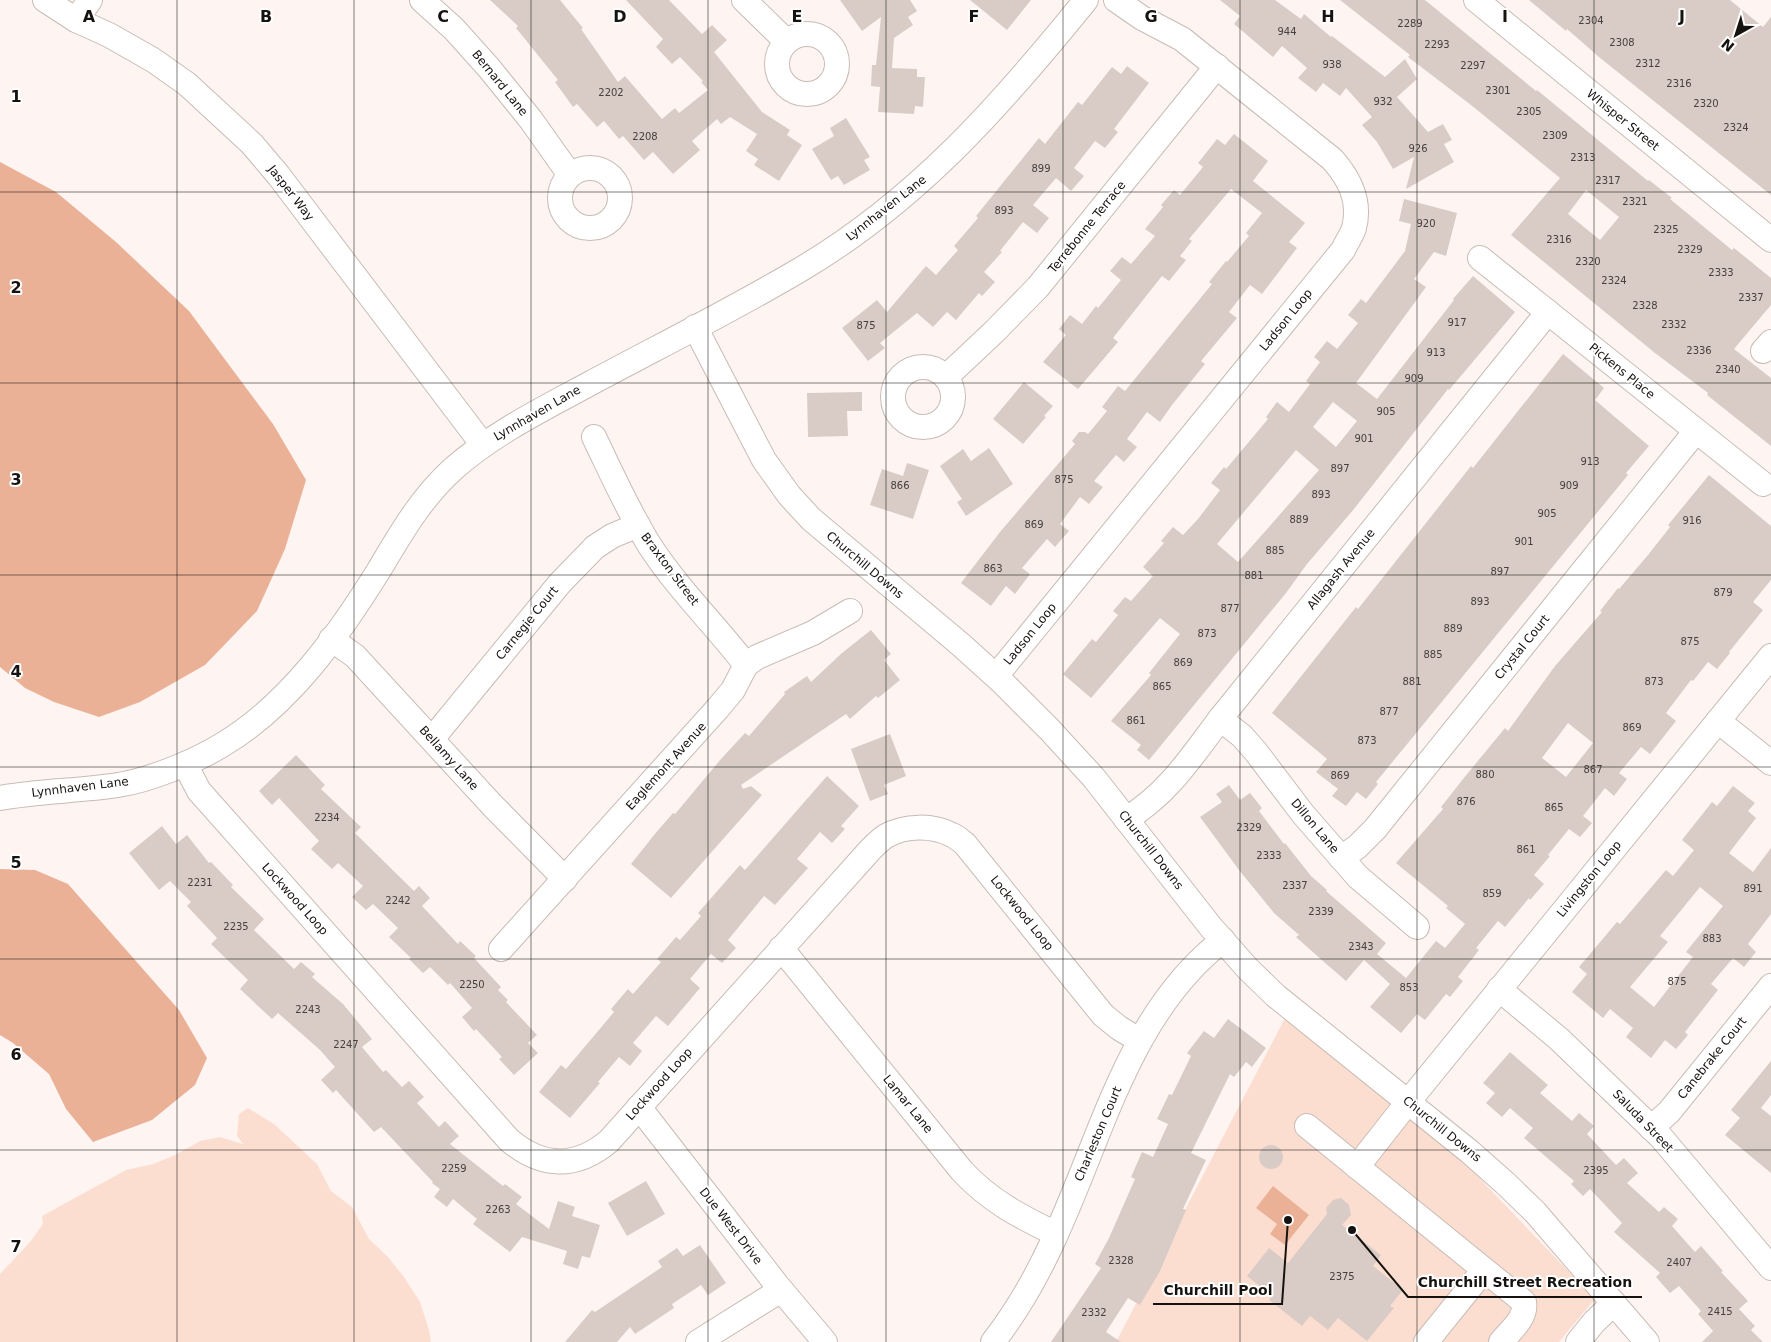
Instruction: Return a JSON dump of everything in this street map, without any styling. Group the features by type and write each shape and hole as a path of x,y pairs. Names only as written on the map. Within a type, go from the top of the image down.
{"street":[{"name":"Jasper Way","path":"45,0 76,20 110,35 153,60 187,84 252,144 279,176 483,445"},
{"path":"76,20 90,0"},
{"name":"Bernard Lane","path":"422,0 454,29 489,68 531,120 570,175"},
{"path":"744,0 786,41"},
{"name":"Lynnhaven Lane","path":"0,798 19,794 122,785 185,764 220,747 254,725 285,696 316,660 354,608 412,515 429,493 452,470 504,430 814,261 865,226 941,164 1017,84 1086,0"},
{"name":"Ladson Loop","path":"996,676 1343,250 1353,230 1356,210 1352,189 1344,173 1332,159 1182,39 1142,18 1116,0"},
{"name":"Whisper Street","path":"1476,0 1771,240"},
{"name":"Terrebonne Terrace","path":"946,377 1038,287 1217,66"},
{"name":"Pickens Place","path":"1480,258 1763,484"},
{"name":"Allagash Avenue","path":"1126,818 1142,809 1162,792 1179,773 1220,719 1548,312"},
{"name":"Churchill Downs","path":"695,327 764,460 789,495 811,519 996,676 1081,764 1222,940 1248,969 1276,996 1505,1182 1535,1212 1647,1342"},
{"name":"Crystal Court","path":"1341,858 1357,847 1376,829 1696,430"},
{"name":"Braxton Street","path":"594,437 629,512 651,547 746,666"},
{"name":"Carnegie Court","path":"432,739 560,583 595,547 612,536 638,525"},
{"name":"Eaglemont Avenue","path":"501,949 723,702 733,690 746,666 757,657 813,633 850,611"},
{"name":"Bellamy Lane","path":"331,639 355,656 492,805 565,879"},
{"name":"Livingston Loop","path":"1357,1167 1499,989 1771,656"},
{"name":"Dillon Lane","path":"1220,719 1242,736 1256,752 1303,814 1358,877 1417,927"},
{"path":"1718,721 1771,763"},
{"name":"Lockwood Loop","path":"185,764 199,791 509,1140 534,1158 566,1161 597,1151 609,1141 871,848 886,836 899,831 917,828 936,829 952,835 965,844 1103,1015 1119,1028 1139,1040"},
{"name":"Charleston Court","path":"994,1342 1027,1292 1056,1234 1139,1040 1156,1012 1190,968 1222,940"},
{"name":"Lamar Lane","path":"781,948 972,1182 995,1202 1018,1216 1056,1234"},
{"name":"Canebrake Court","path":"1651,1128 1669,1112 1771,986"},
{"name":"Saluda Street","path":"1499,989 1559,1039 1651,1128 1771,1268"},
{"name":"Due West Drive","path":"639,1107 781,1290 825,1342"},
{"path":"1307,1126 1524,1302 1525,1310 1522,1316 1501,1342"},
{"path":"1426,1342 1484,1270"},
{"path":"698,1342 781,1290"},
{"path":"1578,1342 1594,1322 1614,1303"}],"shaded area":[{"path":"0,162 56,192 116,242 189,311 273,424 306,480 285,549 257,611 205,665 140,702 99,717 54,702 25,688 0,667"},
{"path":"0,869 35,870 68,884 179,1010 207,1058 195,1085 152,1120 93,1142 66,1109 49,1074 13,1043 0,1035"},
{"path":"1285,1018 1463,1161 1595,1299 1559,1342 1116,1342"},
{"path":"248,1108 274,1124 317,1164 331,1191 352,1207 369,1239 388,1257 420,1302 431,1342 0,1342 0,1274 30,1242 43,1224 42,1216 126,1170 153,1164 173,1156 200,1141 220,1137 243,1144 237,1136 239,1114"},
{"path":"1273,1186 1309,1215 1285,1245 1270,1234 1277,1224 1256,1208"}],"building":[{"path":"490,0 560,0 583,28 581,29 618,82 625,76 662,119 675,108 679,113 708,90 701,82 703,81 680,57 672,64 656,47 663,39 626,0 669,0 702,34 712,25 727,40 714,52 762,112 790,130 787,135 802,145 779,181 754,165 758,159 746,151 757,134 730,117 721,124 717,119 692,141 700,150 673,174 653,152 644,160 623,136 619,139 604,121 597,127 577,104 573,107 555,82 558,80 516,28 518,26"},
{"path":"840,0 910,0 917,11 908,17 913,25 894,38 892,68 917,69 917,77 925,77 923,107 915,106 914,114 878,112 880,87 871,86 872,65 876,65 881,17 862,31"},
{"path":"970,0 1031,0 1007,30"},
{"path":"1220,0 1275,0 1301,19 1304,14 1331,37 1385,77 1405,59 1417,79 1397,97 1428,132 1443,124 1452,140 1444,144 1454,162 1406,189 1414,157 1393,169 1377,142 1362,125 1372,117 1346,88 1340,96 1323,83 1316,92 1298,78 1307,68 1282,46 1273,57 1234,24 1240,16"},
{"path":"1340,0 1425,0 1648,181 1672,198 1670,199 1732,250 1734,248 1771,278 1771,305 1734,349 1771,378 1771,446 1511,235 1560,178 1471,105 1408,57 1410,55","holes":["1586,190 1619,217 1600,240 1568,214"]},
{"path":"1529,0 1730,0 1763,27 1771,17 1771,195 1599,57 1567,29 1566,31"},
{"path":"1127,66 1149,83 1114,129 1118,132 1105,148 1095,141 1074,168 1084,176 1071,191 1056,178 1033,205 1049,218 1037,233 1023,222 1000,251 1002,252 984,272 995,282 982,296 979,293 956,320 947,312 933,327 917,313 880,343 885,348 868,361 842,328 877,300 887,312 926,266 936,275 958,250 954,246 978,218 976,216 1039,138 1045,144 1078,102 1082,105 1112,67 1121,74"},
{"path":"846,118 870,157 864,160 870,170 844,185 838,176 831,180 812,149 834,136 830,128"},
{"path":"1234,134 1268,161 1253,181 1305,223 1289,242 1297,248 1262,294 1250,285 1229,312 1237,318 1201,361 1205,364 1160,422 1147,412 1127,439 1137,447 1124,462 1116,455 1094,481 1103,487 1089,504 1080,497 1060,524 1069,531 1055,547 1047,539 1022,568 1030,574 1015,594 1006,586 991,606 961,583 1000,532 1075,444 1072,441 1079,432 1088,434 1107,411 1102,407 1118,386 1125,391 1212,284 1209,282 1249,236 1246,233 1262,213 1231,189 1189,239 1192,241 1180,256 1186,260 1169,281 1162,276 1113,338 1118,342 1078,389 1043,362 1066,335 1059,329 1070,315 1082,324 1096,306 1098,308 1121,280 1110,271 1122,257 1131,264 1155,236 1145,229 1163,207 1161,205 1174,190 1180,195 1203,167 1198,163 1217,139 1225,145"},
{"path":"1404,199 1457,213 1446,256 1434,252 1414,279 1426,287 1356,383 1377,399 1453,299 1473,276 1515,312 1448,389 1354,509 1307,564 1286,593 1149,760 1137,750 1141,745 1111,721 1151,675 1149,673 1180,634 1160,618 1091,698 1063,674 1092,639 1096,642 1118,615 1113,611 1125,597 1131,601 1153,576 1143,567 1164,543 1161,541 1173,527 1183,535 1198,519 1220,490 1211,483 1224,467 1226,469 1268,419 1266,417 1277,402 1289,412 1310,384 1306,381 1320,362 1314,357 1327,341 1337,349 1358,323 1348,315 1361,299 1366,303 1405,251 1411,224 1399,221","holes":["1333,402 1357,421 1336,447 1313,427","1296,450 1319,470 1238,562 1217,544"]},
{"path":"1563,354 1604,388 1595,400 1649,446 1626,473 1628,475 1376,782 1378,784 1366,799 1357,792 1346,806 1332,796 1338,789 1316,772 1327,759 1272,713 1356,607 1358,609 1471,466 1473,468"},
{"path":"1024,382 1053,406 1023,444 993,419"},
{"path":"862,392 862,411 847,411 848,436 808,437 807,393"},
{"path":"989,448 1013,484 966,516 957,502 962,499 940,466 963,449 971,461"},
{"path":"907,463 929,470 913,519 870,505 882,469 903,476"},
{"path":"1709,475 1771,526 1771,580 1753,602 1763,610 1717,669 1708,662 1693,681 1691,680 1666,713 1676,721 1650,754 1641,747 1619,773 1627,779 1614,796 1605,788 1583,816 1592,823 1580,837 1569,829 1534,875 1544,884 1530,900 1529,898 1505,927 1498,921 1476,948 1479,950 1458,977 1463,981 1450,997 1446,994 1425,1020 1417,1014 1401,1033 1370,1007 1390,984 1364,960 1346,981 1324,962 1296,937 1299,935 1274,913 1200,817 1222,802 1216,794 1229,785 1240,800 1250,793 1262,808 1259,811 1311,876 1386,943 1377,954 1406,978 1436,941 1445,948 1465,924 1446,908 1448,906 1396,863 1443,809 1441,807 1505,728 1508,731 1555,666 1602,612 1600,611 1618,588 1670,527 1668,525","holes":["1568,723 1593,743 1566,777 1542,758"]},
{"path":"871,630 891,654 884,660 900,680 878,698 876,696 850,719 846,714 741,785 743,789 751,786 762,795 671,898 631,864 721,759 745,733 749,736 785,694 784,692 807,676 811,682 842,653"},
{"path":"890,734 906,776 884,785 888,794 870,801 851,749"},
{"path":"296,755 325,785 321,789 361,827 355,833 414,891 419,886 430,898 422,906 458,944 460,941 476,956 474,958 501,987 498,990 508,1000 506,1002 537,1035 528,1043 538,1053 514,1075 499,1059 502,1057 462,1017 472,1008 450,983 448,985 430,967 423,973 409,959 411,958 389,937 398,928 373,904 366,910 352,897 363,886 338,863 332,869 311,849 319,841 279,798 272,805 259,791"},
{"path":"827,776 859,806 841,826 845,829 832,843 820,832 797,859 808,868 775,905 764,896 728,940 736,948 722,963 711,954 690,979 700,988 668,1026 656,1016 633,1043 642,1051 630,1066 619,1057 570,1118 539,1092 561,1065 566,1069 614,1012 611,1009 628,989 633,994 661,962 657,959 676,937 680,940 701,916 698,913 740,865 745,870"},
{"path":"1733,786 1755,803 1748,811 1756,818 1729,853 1753,872 1771,848 1771,914 1748,944 1756,952 1744,967 1733,958 1711,984 1718,990 1685,1032 1688,1035 1676,1049 1665,1040 1651,1058 1626,1037 1633,1028 1610,1009 1603,1018 1572,992 1587,974 1579,967 1617,922 1620,924 1666,870 1673,876 1694,850 1682,840 1712,802 1717,806","holes":["1700,887 1723,906 1686,952 1693,957 1654,1007 1630,987 1668,942 1660,936"]},
{"path":"162,826 176,844 187,835 209,863 211,862 233,885 231,887 264,919 254,930 294,969 301,962 315,974 312,977 343,1004 372,1039 362,1047 383,1072 386,1070 402,1087 409,1081 424,1097 417,1103 439,1127 445,1121 459,1136 450,1144 503,1186 505,1184 522,1197 516,1204 549,1229 558,1201 575,1207 572,1216 600,1225 590,1258 582,1256 578,1269 563,1264 567,1251 522,1237 510,1252 473,1224 477,1219 453,1199 447,1207 434,1197 440,1189 432,1183 381,1127 374,1132 336,1090 333,1093 321,1080 335,1067 320,1050 278,1013 272,1019 240,989 248,980 211,944 217,938 187,906 191,902 170,881 159,890 129,853"},
{"path":"1228,1019 1266,1048 1252,1067 1246,1062 1234,1077 1230,1074 1191,1153 1206,1160 1183,1209 1186,1210 1160,1271 1140,1305 1128,1298 1106,1332 1121,1342 1051,1342 1101,1268 1095,1264 1109,1238 1135,1179 1131,1177 1142,1152 1153,1157 1168,1124 1157,1119 1169,1094 1172,1095 1191,1056 1187,1053 1204,1031 1214,1038"},
{"path":"1510,1052 1548,1085 1540,1093 1572,1121 1579,1113 1594,1126 1587,1134 1616,1165 1624,1158 1638,1173 1627,1183 1659,1212 1664,1207 1678,1219 1672,1226 1695,1252 1701,1246 1723,1271 1721,1272 1748,1301 1739,1309 1755,1326 1751,1330 1763,1342 1702,1342 1713,1331 1698,1314 1701,1311 1679,1286 1670,1293 1656,1277 1660,1273 1614,1232 1622,1223 1590,1189 1583,1196 1571,1184 1574,1181 1524,1138 1533,1128 1510,1108 1502,1117 1486,1103 1495,1093 1483,1083"},
{"path":"1771,1061 1771,1095 1761,1108 1771,1116 1771,1173 1725,1135 1740,1118 1731,1110"},
{"path":"1271,1145 1279,1149 1283,1157 1279,1165 1271,1169 1263,1165 1259,1157 1263,1149"},
{"path":"646,1181 665,1214 627,1236 608,1203"},
{"path":"1341,1198 1349,1205 1351,1215 1342,1225 1381,1255 1373,1266 1403,1290 1390,1306 1394,1308 1367,1341 1338,1318 1328,1330 1310,1316 1302,1326 1269,1300 1272,1296 1247,1276 1269,1248 1288,1263 1327,1214 1326,1208 1333,1200"},
{"path":"700,1245 726,1283 708,1295 701,1285 672,1304 674,1308 635,1334 630,1327 617,1342 565,1342 592,1310 595,1312 662,1267 658,1261 677,1248 683,1256"}],"place":[{"name":"Churchill Pool","path":"1288,1220"},
{"name":"Churchill Street Recreation","path":"1352,1230"}]}
